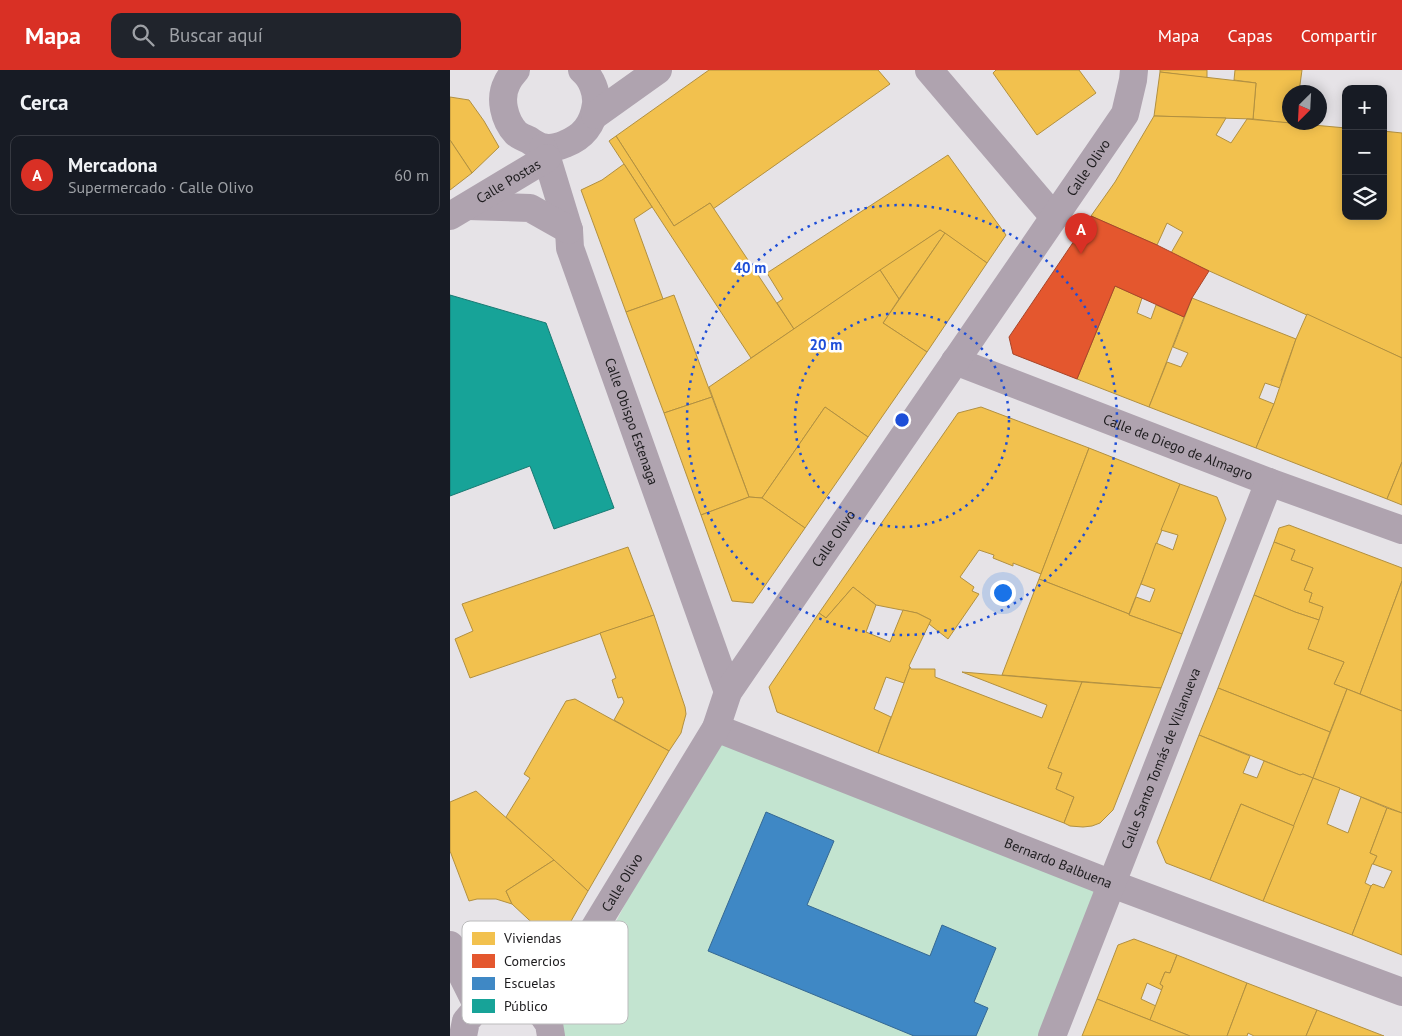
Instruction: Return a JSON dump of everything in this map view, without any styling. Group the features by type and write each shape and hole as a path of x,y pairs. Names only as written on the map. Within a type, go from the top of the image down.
{"street":[{"path":"516,70 507,83 503,96 503,108 508,122 517,134 545,153 576,140 584,133 595,115 658,70"},
{"path":"582,70 586,73 594,88 596,100 595,115"},
{"path":"929,70 1054,217"},
{"name":"Calle Olivo","path":"606,921 716,728 728,692 1124,114 1134,70"},
{"name":"Calle Postas","path":"459,211 545,153"},
{"name":"Calle Obispo Estenaga","path":"545,153 569,230 570,248 728,692"},
{"name":"Calle Postas","path":"459,211 530,208 569,230"},
{"name":"Calle de Diego de Almagro","path":"955,361 1269,482 1402,530"},
{"name":"Calle Santo Tomás de Villanueva","path":"1052,1036 1269,482"},
{"name":"Bernardo Balbuena","path":"716,728 1112,884 1402,992"},
{"path":"453,961 462,978"}],"green space":[{"path":"716,728 1112,884 1052,1036 557,1036 563,1024 628,1024 628,921 616,921"}],"building: Viviendas":[{"path":"709,70 878,70 890,84 713,209 710,203 674,226 616,136"},
{"path":"996,70 1079,70 1096,93 1037,135 993,73"},
{"path":"1160,70 1207,70 1207,78 1160,72"},
{"path":"1235,70 1302,70 1300,85 1282,85 1282,122 1253,119 1256,83 1234,80"},
{"path":"1160,72 1256,83 1253,119 1154,116"},
{"path":"450,97 469,100 499,147 472,173 450,140"},
{"path":"1154,116 1226,118 1216,135 1231,143 1247,119 1282,122 1282,130 1327,130 1327,126 1342,128 1342,220 1387,220 1387,131 1402,133 1402,358 1171,253 1183,232 1167,223 1157,245 1091,216 1115,182"},
{"path":"616,136 674,226 710,203 794,329 751,358 609,141"},
{"path":"450,140 472,173 450,190"},
{"path":"948,155 1006,235 987,263 940,230 794,329 777,303 783,299 767,273"},
{"path":"624,164 652,207 634,219 663,299 626,312 581,190 602,180"},
{"path":"940,230 945,233 899,299 880,270"},
{"path":"945,233 987,263 927,352 883,323"},
{"path":"880,270 899,299 883,323 927,352 868,437 825,407 762,498 749,497 709,387"},
{"path":"1115,286 1142,298 1137,313 1151,319 1156,305 1184,317 1149,407 1077,379"},
{"path":"674,295 712,397 664,413 626,312"},
{"path":"1192,298 1296,339 1280,388 1265,383 1259,398 1274,404 1256,448 1149,407 1167,362 1181,367 1188,353 1173,347"},
{"path":"1307,314 1402,358 1402,462 1387,499 1256,448"},
{"path":"712,397 749,497 701,515 664,413"},
{"path":"825,407 868,437 805,528 762,498"},
{"path":"981,407 1089,448 1041,574 1013,563 1013,566 993,558 994,555 979,550 960,577 974,587 972,591 979,594 948,639 929,624 931,620 917,613 876,605 853,587 826,618 819,613 958,413"},
{"path":"1089,448 1180,484 1129,614 1039,579"},
{"path":"1402,462 1402,505 1387,499"},
{"path":"1180,484 1217,497 1226,519 1182,634 1129,615 1136,597 1150,602 1155,589 1141,584 1156,543 1173,550 1178,535 1161,530"},
{"path":"749,497 762,498 805,528 753,603 732,601 701,515"},
{"path":"1289,525 1402,568 1402,581 1360,694 1334,684 1344,662 1308,649 1323,607 1309,602 1312,593 1304,590 1313,568 1291,560 1295,550 1274,542 1279,528"},
{"path":"1274,542 1295,550 1291,560 1313,568 1304,590 1312,593 1309,602 1323,607 1319,620 1254,595"},
{"path":"628,547 654,615 470,678 455,639 473,631 462,604"},
{"path":"1039,579 1182,634 1161,688 1002,675"},
{"path":"1402,581 1402,711 1360,694"},
{"path":"853,587 876,605 866,632 890,642 903,610 917,613 931,620 909,666 904,683 886,677 874,709 891,717 878,753 777,712 769,687 819,613 826,618"},
{"path":"1254,595 1319,620 1308,649 1344,662 1334,684 1347,689 1330,732 1218,688"},
{"path":"654,615 686,714 681,733 669,751 614,720 624,702 622,697 618,698 612,680 616,678 600,633"},
{"path":"910,667 911,669 935,669 935,677 1042,718 1047,705 962,672 1082,682 1048,768 1062,773 1056,789 1074,797 1064,823 878,753"},
{"path":"1082,682 1161,688 1113,810 1100,823 1083,827 1070,826 1064,823 1074,797 1056,789 1062,773 1048,768"},
{"path":"1218,688 1330,732 1313,778 1303,774 1300,775 1199,735"},
{"path":"1347,689 1402,711 1402,813 1313,778"},
{"path":"575,699 669,751 588,891 506,817 530,778 524,774 566,701"},
{"path":"1199,735 1250,756 1243,773 1257,778 1264,761 1313,778 1294,826 1241,804 1210,880 1166,863 1157,842"},
{"path":"1313,778 1340,788 1327,824 1348,833 1361,797 1387,808 1370,853 1377,856 1365,883 1371,886 1352,935 1263,901"},
{"path":"476,791 554,860 506,891 512,904 496,899 469,901 450,851 450,802"},
{"path":"1241,804 1294,826 1263,901 1210,880"},
{"path":"1387,808 1402,813 1402,955 1352,935 1371,886 1373,884 1384,888 1392,871 1373,864 1377,856 1370,853"},
{"path":"554,860 588,891 571,921 530,921 512,904 506,891"},
{"path":"1134,939 1177,955 1170,973 1165,972 1160,984 1163,986 1162,990 1147,983 1141,999 1156,1006 1150,1020 1097,999 1118,945"},
{"path":"1177,955 1247,983 1227,1036 1190,1036 1150,1020 1163,986 1160,984 1165,972 1170,973"},
{"path":"1247,983 1317,1010 1306,1036 1254,1036 1248,1033 1247,1036 1227,1036"},
{"path":"1097,999 1150,1020 1190,1036 1082,1036"},
{"path":"1317,1010 1384,1036 1306,1036"}],"building: Comercios":[{"path":"1091,216 1157,245 1209,271 1192,298 1184,317 1115,286 1077,379 1013,354 1009,337"}],"building: Escuelas":[{"path":"766,812 834,841 807,905 930,956 942,925 996,948 974,1002 988,1008 976,1036 914,1036 708,951"}],"building: Público":[{"path":"450,295 546,323 614,508 554,529 530,466 450,496"}],"place":[{"name":"Mercadona","path":"1081,254"}]}
